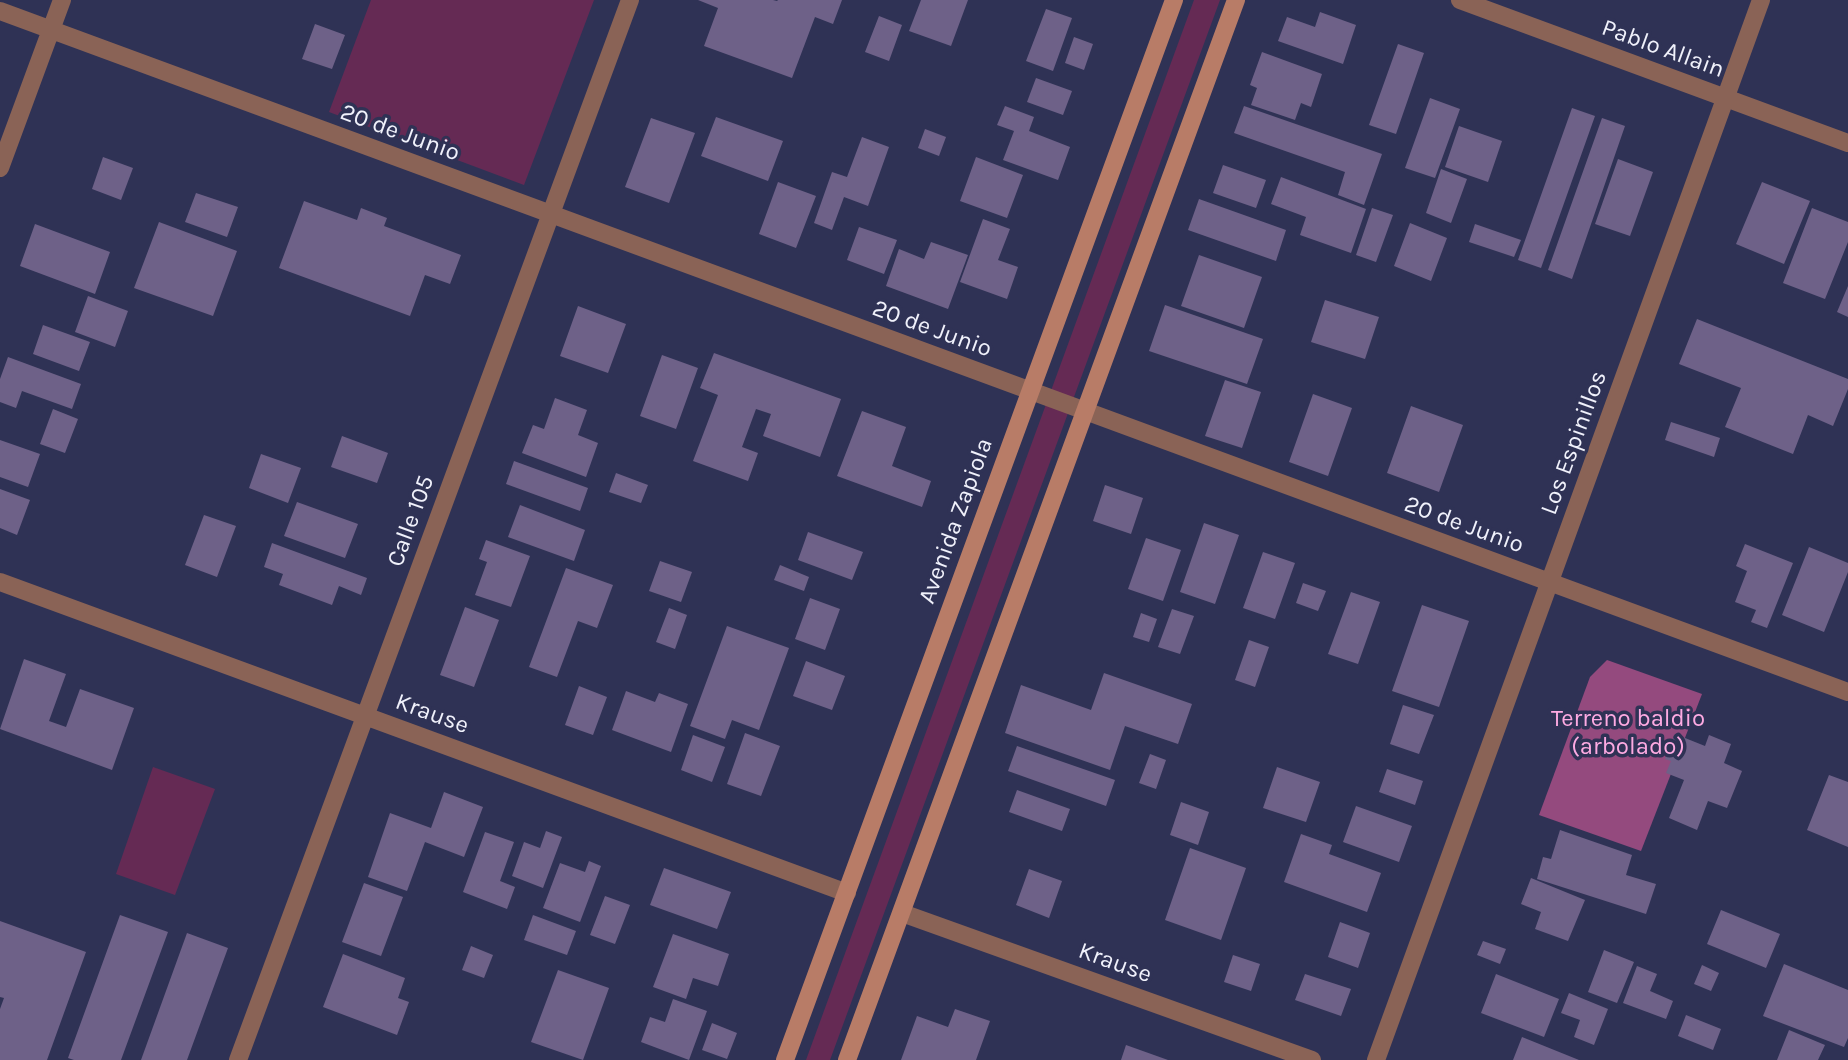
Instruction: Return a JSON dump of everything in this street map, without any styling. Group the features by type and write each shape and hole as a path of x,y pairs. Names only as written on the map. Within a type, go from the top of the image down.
{"main road":[{"name":"Avenida Zapiola","path":"785,1060 1174,0"},
{"path":"848,1060 1236,0"}],"street":[{"path":"0,167 62,0"},
{"name":"Calle 105","path":"238,1060 630,0"},
{"name":"Pablo Allain","path":"1460,0 1848,143"},
{"name":"Los Espinillos","path":"1376,1060 1761,0"},
{"name":"20 de Junio","path":"0,11 1848,692"},
{"name":"Krause","path":"0,582 847,893"},
{"name":"Krause","path":"902,913 1311,1060"}],"shaded area":[{"path":"371,0 594,0 524,185 329,112"},
{"path":"1194,0 1220,0 830,1060 806,1060"},
{"path":"153,767 215,789 175,895 116,874"}],"green space":[{"name":"Terreno baldio (arbolado)","path":"1607,660 1702,694 1641,851 1539,815 1590,677"}],"building":[{"path":"698,0 842,0 833,24 815,17 792,78 704,46 718,8"},
{"path":"921,0 968,0 951,46 909,31"},
{"path":"1046,9 1072,18 1053,71 1026,61"},
{"path":"1320,12 1356,25 1343,64 1278,41 1287,17 1315,27"},
{"path":"879,16 902,25 889,61 865,52"},
{"path":"315,24 345,35 332,69 302,59"},
{"path":"1074,37 1093,44 1084,70 1065,63"},
{"path":"1398,44 1424,53 1396,134 1369,125"},
{"path":"1262,52 1322,74 1311,107 1301,103 1295,120 1251,105 1257,88 1250,85"},
{"path":"1036,78 1072,91 1063,115 1027,102"},
{"path":"1430,98 1460,109 1435,178 1405,168"},
{"path":"1005,106 1034,117 1029,131 1070,147 1058,180 1003,160 1014,131 997,125"},
{"path":"1244,106 1382,154 1364,205 1338,195 1345,172 1234,133"},
{"path":"1572,108 1595,116 1541,268 1518,260"},
{"path":"716,117 783,141 768,181 701,156"},
{"path":"651,118 695,133 669,203 625,187"},
{"path":"1602,118 1625,126 1572,279 1548,270"},
{"path":"1459,126 1502,141 1488,182 1445,167"},
{"path":"925,129 946,137 939,156 918,148"},
{"path":"862,137 889,147 868,206 844,197 832,230 814,223 832,172 847,177"},
{"path":"103,157 133,168 121,200 92,189"},
{"path":"976,157 1023,175 1007,218 960,201"},
{"path":"1618,159 1653,172 1630,236 1595,224"},
{"path":"1223,165 1266,180 1256,208 1213,193"},
{"path":"1441,169 1467,179 1451,223 1426,213"},
{"path":"1281,177 1366,209 1351,253 1300,235 1306,217 1271,204"},
{"path":"778,182 816,196 796,248 759,234"},
{"path":"1762,182 1810,201 1784,264 1736,244"},
{"path":"196,193 238,207 227,237 185,222"},
{"path":"1199,199 1286,230 1276,261 1188,230"},
{"path":"304,201 357,220 361,208 387,218 384,226 461,255 450,284 425,275 410,316 279,268"},
{"path":"1372,208 1393,215 1376,262 1356,255"},
{"path":"1812,208 1848,222 1848,242 1825,299 1783,283"},
{"path":"983,219 1010,229 998,260 1018,267 1007,299 960,282"},
{"path":"159,222 237,251 213,316 134,288"},
{"path":"1410,223 1447,238 1431,281 1394,266"},
{"path":"35,224 110,252 95,294 20,266"},
{"path":"1475,224 1521,240 1514,257 1469,242"},
{"path":"859,227 897,240 884,274 847,260"},
{"path":"931,242 968,255 948,309 886,286 899,249 924,259"},
{"path":"1199,255 1262,277 1244,328 1181,306"},
{"path":"1848,286 1848,317 1837,312"},
{"path":"88,296 128,311 115,347 75,332"},
{"path":"1325,300 1379,317 1365,359 1311,342"},
{"path":"1165,305 1263,339 1247,384 1149,351"},
{"path":"578,306 626,324 608,373 560,356"},
{"path":"1697,319 1848,379 1848,389 1833,426 1808,415 1793,454 1725,427 1741,388 1679,364"},
{"path":"43,325 90,342 79,371 33,354"},
{"path":"714,353 841,399 820,457 763,436 771,414 756,409 742,447 758,453 748,481 693,461 718,395 700,388"},
{"path":"662,355 698,368 676,429 640,416"},
{"path":"8,357 81,384 72,409 22,391 16,408 0,402 0,379"},
{"path":"1225,380 1261,392 1242,448 1205,436"},
{"path":"1313,394 1352,408 1328,476 1289,462"},
{"path":"555,398 587,410 578,435 598,443 586,477 522,453 533,425 544,429"},
{"path":"1411,406 1463,425 1439,492 1387,473"},
{"path":"53,409 78,419 65,453 40,444"},
{"path":"862,411 906,427 892,466 931,481 922,507 837,476"},
{"path":"1671,422 1720,438 1714,457 1665,440"},
{"path":"342,436 388,453 377,483 331,467"},
{"path":"0,440 40,454 28,487 0,477"},
{"path":"261,454 301,468 288,503 249,488"},
{"path":"514,461 588,488 580,511 506,484"},
{"path":"616,473 648,485 641,503 609,492"},
{"path":"1105,485 1143,498 1131,534 1093,521"},
{"path":"0,489 30,500 17,535 0,528"},
{"path":"297,502 358,524 345,558 284,536"},
{"path":"520,505 585,530 574,561 508,537"},
{"path":"204,515 236,526 217,577 185,565"},
{"path":"1204,523 1239,535 1215,604 1180,592"},
{"path":"808,532 863,552 852,580 798,560"},
{"path":"1146,538 1181,550 1163,601 1128,589"},
{"path":"486,540 530,556 511,607 475,595 487,562 479,559"},
{"path":"272,543 367,578 361,595 339,586 332,605 279,585 283,574 264,567"},
{"path":"1745,544 1793,563 1767,628 1751,622 1756,610 1735,602 1747,571 1736,566"},
{"path":"1809,547 1848,563 1848,572 1824,632 1782,615"},
{"path":"1263,552 1295,563 1275,619 1243,608"},
{"path":"660,561 692,572 681,602 649,591"},
{"path":"780,565 809,577 804,591 774,580"},
{"path":"566,568 613,585 597,628 578,621 557,677 529,667"},
{"path":"1303,583 1326,591 1318,611 1296,603"},
{"path":"1351,592 1380,602 1358,664 1328,654"},
{"path":"810,598 840,609 825,650 795,639"},
{"path":"1422,605 1469,621 1439,707 1392,691"},
{"path":"465,607 499,620 474,687 440,675"},
{"path":"669,608 687,615 675,649 656,642"},
{"path":"1172,609 1194,616 1180,654 1158,647"},
{"path":"1141,613 1157,619 1149,642 1133,637"},
{"path":"727,626 789,648 759,730 732,720 725,739 690,726"},
{"path":"1249,640 1269,647 1255,687 1235,680"},
{"path":"24,659 66,674 49,721 66,727 80,689 134,708 112,770 0,729"},
{"path":"806,661 845,676 832,710 793,696"},
{"path":"1104,673 1192,704 1178,744 1125,726 1110,770 1005,733 1021,685 1091,710"},
{"path":"579,686 607,697 593,735 565,725"},
{"path":"626,691 655,702 659,693 688,704 671,752 612,730"},
{"path":"1403,705 1434,715 1419,754 1390,744"},
{"path":"745,733 780,746 761,796 727,784"},
{"path":"1675,734 1705,746 1709,735 1731,744 1724,763 1742,771 1727,808 1708,801 1697,830 1669,818 1684,780 1666,773 1671,761 1665,759"},
{"path":"693,735 725,747 712,782 681,770"},
{"path":"1017,746 1115,780 1106,806 1008,771"},
{"path":"1150,754 1166,760 1156,789 1139,783"},
{"path":"1277,767 1320,782 1306,822 1263,808"},
{"path":"1387,769 1423,781 1415,805 1379,792"},
{"path":"1829,775 1848,782 1848,847 1807,830"},
{"path":"1017,790 1070,809 1062,831 1009,812"},
{"path":"444,792 483,807 464,857 425,842 407,891 368,877 390,813 431,828"},
{"path":"1181,802 1209,812 1198,845 1170,835"},
{"path":"1356,806 1412,826 1399,862 1343,842"},
{"path":"1560,830 1632,855 1626,875 1656,884 1646,914 1537,879 1543,857 1551,859"},
{"path":"546,831 562,837 543,888 512,876 524,842 540,848"},
{"path":"485,832 514,842 500,881 515,887 507,909 463,892"},
{"path":"1301,834 1332,845 1329,854 1381,873 1367,912 1284,882"},
{"path":"1190,848 1246,868 1221,940 1165,920"},
{"path":"589,861 601,866 580,922 543,908 560,863 585,872"},
{"path":"664,868 731,892 717,929 650,905"},
{"path":"1029,869 1062,881 1049,918 1016,905"},
{"path":"1531,878 1585,900 1568,941 1535,929 1541,912 1521,904"},
{"path":"364,883 403,897 381,956 342,942"},
{"path":"605,896 630,905 615,944 590,935"},
{"path":"1721,910 1780,934 1766,968 1707,944"},
{"path":"120,915 168,932 121,1060 68,1058"},
{"path":"533,915 576,931 567,955 524,940"},
{"path":"0,921 86,952 47,1060 0,1060 0,1009 4,998 0,997"},
{"path":"1340,922 1370,933 1358,968 1328,957"},
{"path":"187,933 228,948 187,1060 141,1060"},
{"path":"673,934 729,954 718,986 693,978 686,999 653,987"},
{"path":"1483,941 1506,949 1500,964 1477,955"},
{"path":"471,946 493,955 484,978 462,970"},
{"path":"1604,950 1634,962 1617,1003 1588,992"},
{"path":"343,954 405,978 398,998 409,1002 397,1035 323,1007"},
{"path":"1233,955 1260,964 1251,991 1224,982"},
{"path":"1784,964 1848,990 1848,1038 1844,1047 1763,1016"},
{"path":"1702,965 1719,973 1711,991 1694,984"},
{"path":"1637,966 1657,974 1650,991 1673,1001 1666,1019 1623,1003"},
{"path":"558,970 609,988 583,1060 531,1042"},
{"path":"1305,974 1351,989 1341,1016 1295,1000"},
{"path":"1496,974 1559,999 1544,1037 1481,1013"},
{"path":"1569,993 1608,1009 1594,1045 1574,1037 1580,1020 1561,1013"},
{"path":"673,999 707,1011 689,1060 641,1042 650,1017 665,1022"},
{"path":"955,1009 990,1021 976,1060 901,1060 917,1016 948,1027"},
{"path":"1686,1015 1721,1029 1713,1050 1678,1036"},
{"path":"712,1023 737,1033 727,1059 702,1050"},
{"path":"1789,1030 1825,1045 1818,1060 1777,1060"},
{"path":"1522,1037 1579,1060 1513,1060"},
{"path":"1126,1045 1168,1060 1121,1060"}]}
